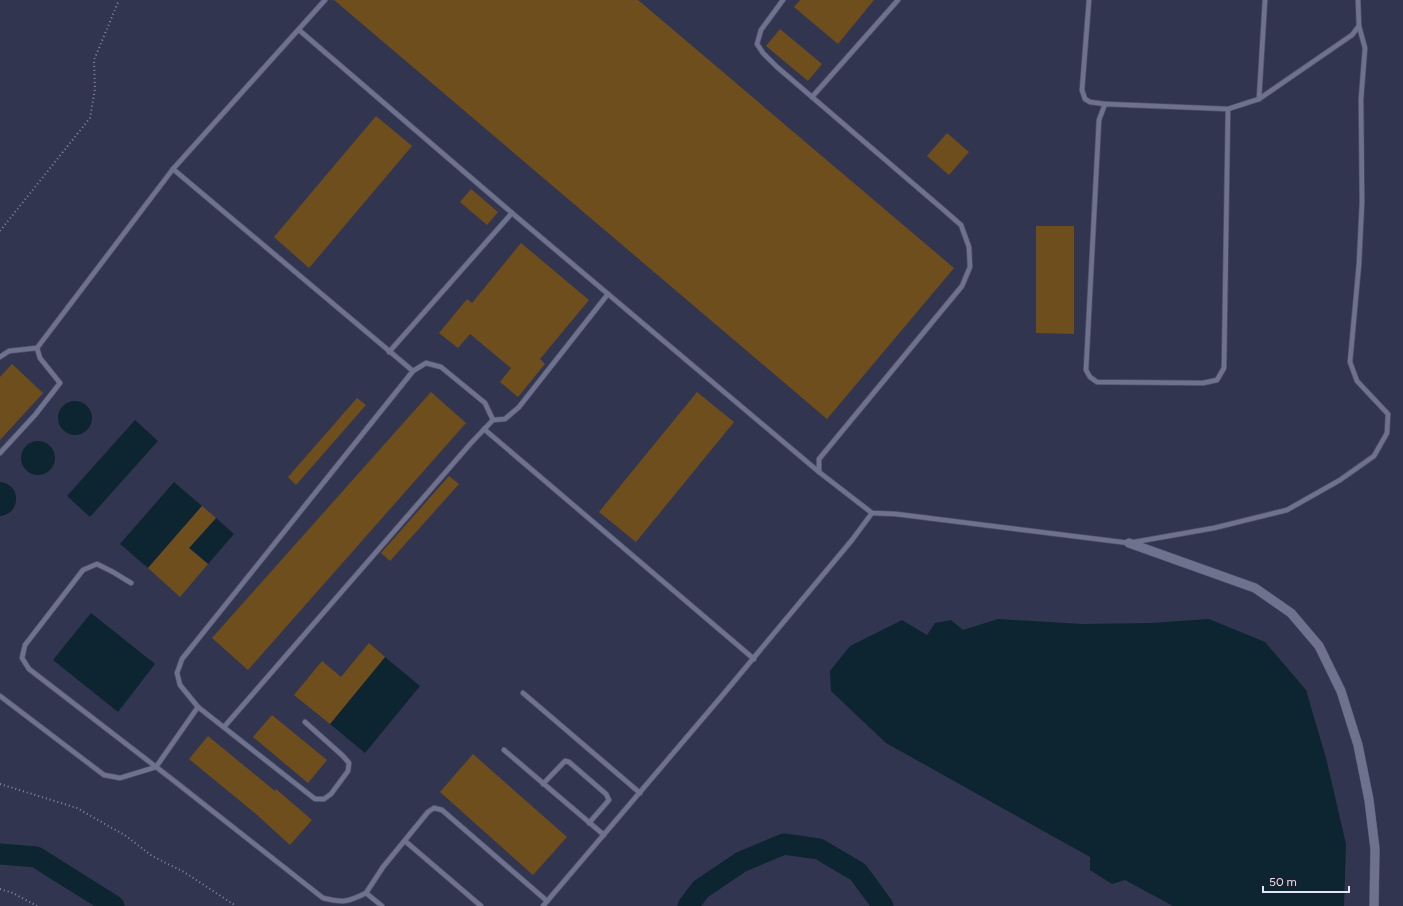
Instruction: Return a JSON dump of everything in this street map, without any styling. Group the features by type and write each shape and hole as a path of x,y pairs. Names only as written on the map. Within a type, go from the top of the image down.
{"street":[{"path":"1129,543 1255,588 1291,613 1319,646 1340,691 1358,745 1369,800 1375,849 1374,906"}],"lane":[{"path":"0,357 9,351 37,348 173,169 325,0"},
{"path":"783,0 760,30 757,44 763,53 777,67 961,225 969,247 970,267 962,286 820,458 819,472"},
{"path":"812,97 898,0"},
{"path":"1089,0 1082,90 1085,99 1090,102 1105,104 1228,108 1259,100 1352,35 1358,26"},
{"path":"1259,100 1265,0"},
{"path":"299,30 512,213 819,472 872,513 896,514 1129,543 1214,528 1287,510 1340,480 1374,456 1387,434 1388,414 1357,381 1350,362 1359,264 1362,202 1361,98 1365,48 1358,26 1358,0"},
{"path":"1105,104 1099,120 1086,370 1090,377 1098,382 1203,383 1217,380 1224,368 1228,108"},
{"path":"173,169 413,371"},
{"path":"389,352 512,213"},
{"path":"224,727 484,429 493,420 505,419 519,407 608,294"},
{"path":"0,453 35,415 60,383 40,358 37,348"},
{"path":"305,722 344,756 349,763 348,771 331,794 324,799 315,798 198,707 180,685 178,673 182,659 413,371 426,363 441,367 485,403 493,420"},
{"path":"484,429 754,659"},
{"path":"543,906 754,659 852,540 872,513"},
{"path":"131,583 114,572 97,564 83,570 25,645 22,658 29,669 323,898 338,902 351,900 366,893 383,868 428,812 434,808 442,810 547,901"},
{"path":"522,694 640,793"},
{"path":"0,696 104,775 120,778 156,767 198,707"},
{"path":"504,750 604,835"},
{"path":"544,784 565,761 569,762 606,794 609,800 589,823"},
{"path":"405,841 481,906"},
{"path":"366,893 382,906"}],"path":[{"path":"0,231 90,118 95,89 94,60 118,0"},
{"path":"0,784 77,808 126,836 152,856 184,872 236,906"},
{"path":"0,889 13,893 37,906"}],"water":[{"path":"75,401 87,406 92,418 87,430 75,435 63,430 58,418 63,406"},
{"path":"135,420 158,441 90,517 67,496"},
{"path":"38,441 50,446 55,458 50,470 38,475 26,470 21,458 26,446"},
{"path":"0,482 7,484 12,488 16,499 12,510 7,514 0,516"},
{"path":"174,482 202,506 148,568 120,544"},
{"path":"216,518 234,534 208,564 189,548"},
{"path":"91,613 155,664 118,712 53,660"},
{"path":"998,619 1082,624 1151,623 1209,619 1265,642 1306,690 1326,758 1346,844 1344,906 1173,906 1125,880 1112,884 1090,870 1090,857 886,743 831,691 830,671 850,646 902,620 927,635 935,623 951,620 963,630"},
{"path":"385,657 420,686 365,753 330,724"}],"building":[{"path":"334,0 638,0 954,268 827,419"},
{"path":"800,0 874,0 838,44 794,7"},
{"path":"780,29 822,64 808,81 766,46"},
{"path":"376,116 412,146 309,268 274,237"},
{"path":"947,133 969,152 949,175 927,156"},
{"path":"471,189 498,212 487,225 460,202"},
{"path":"1036,226 1074,226 1074,334 1036,333"},
{"path":"521,243 589,300 540,359 545,364 518,397 500,382 511,368 470,334 458,348 439,333 467,299 472,303"},
{"path":"12,364 43,393 0,440 0,377"},
{"path":"431,392 466,423 248,670 212,638"},
{"path":"697,392 734,422 636,542 599,512"},
{"path":"357,398 366,405 296,485 288,477"},
{"path":"449,476 459,484 390,561 381,553"},
{"path":"202,506 216,518 189,548 208,564 180,597 148,568"},
{"path":"369,643 385,657 330,724 294,695 322,661 341,677"},
{"path":"272,715 327,760 308,783 253,737"},
{"path":"208,736 275,791 276,789 312,820 290,845 256,814 189,759"},
{"path":"473,754 567,837 533,875 440,792"}],"waterway":[{"path":"688,906 701,889 741,862 784,844 819,849 858,872 883,906"},
{"path":"0,854 36,857 114,906"}]}
